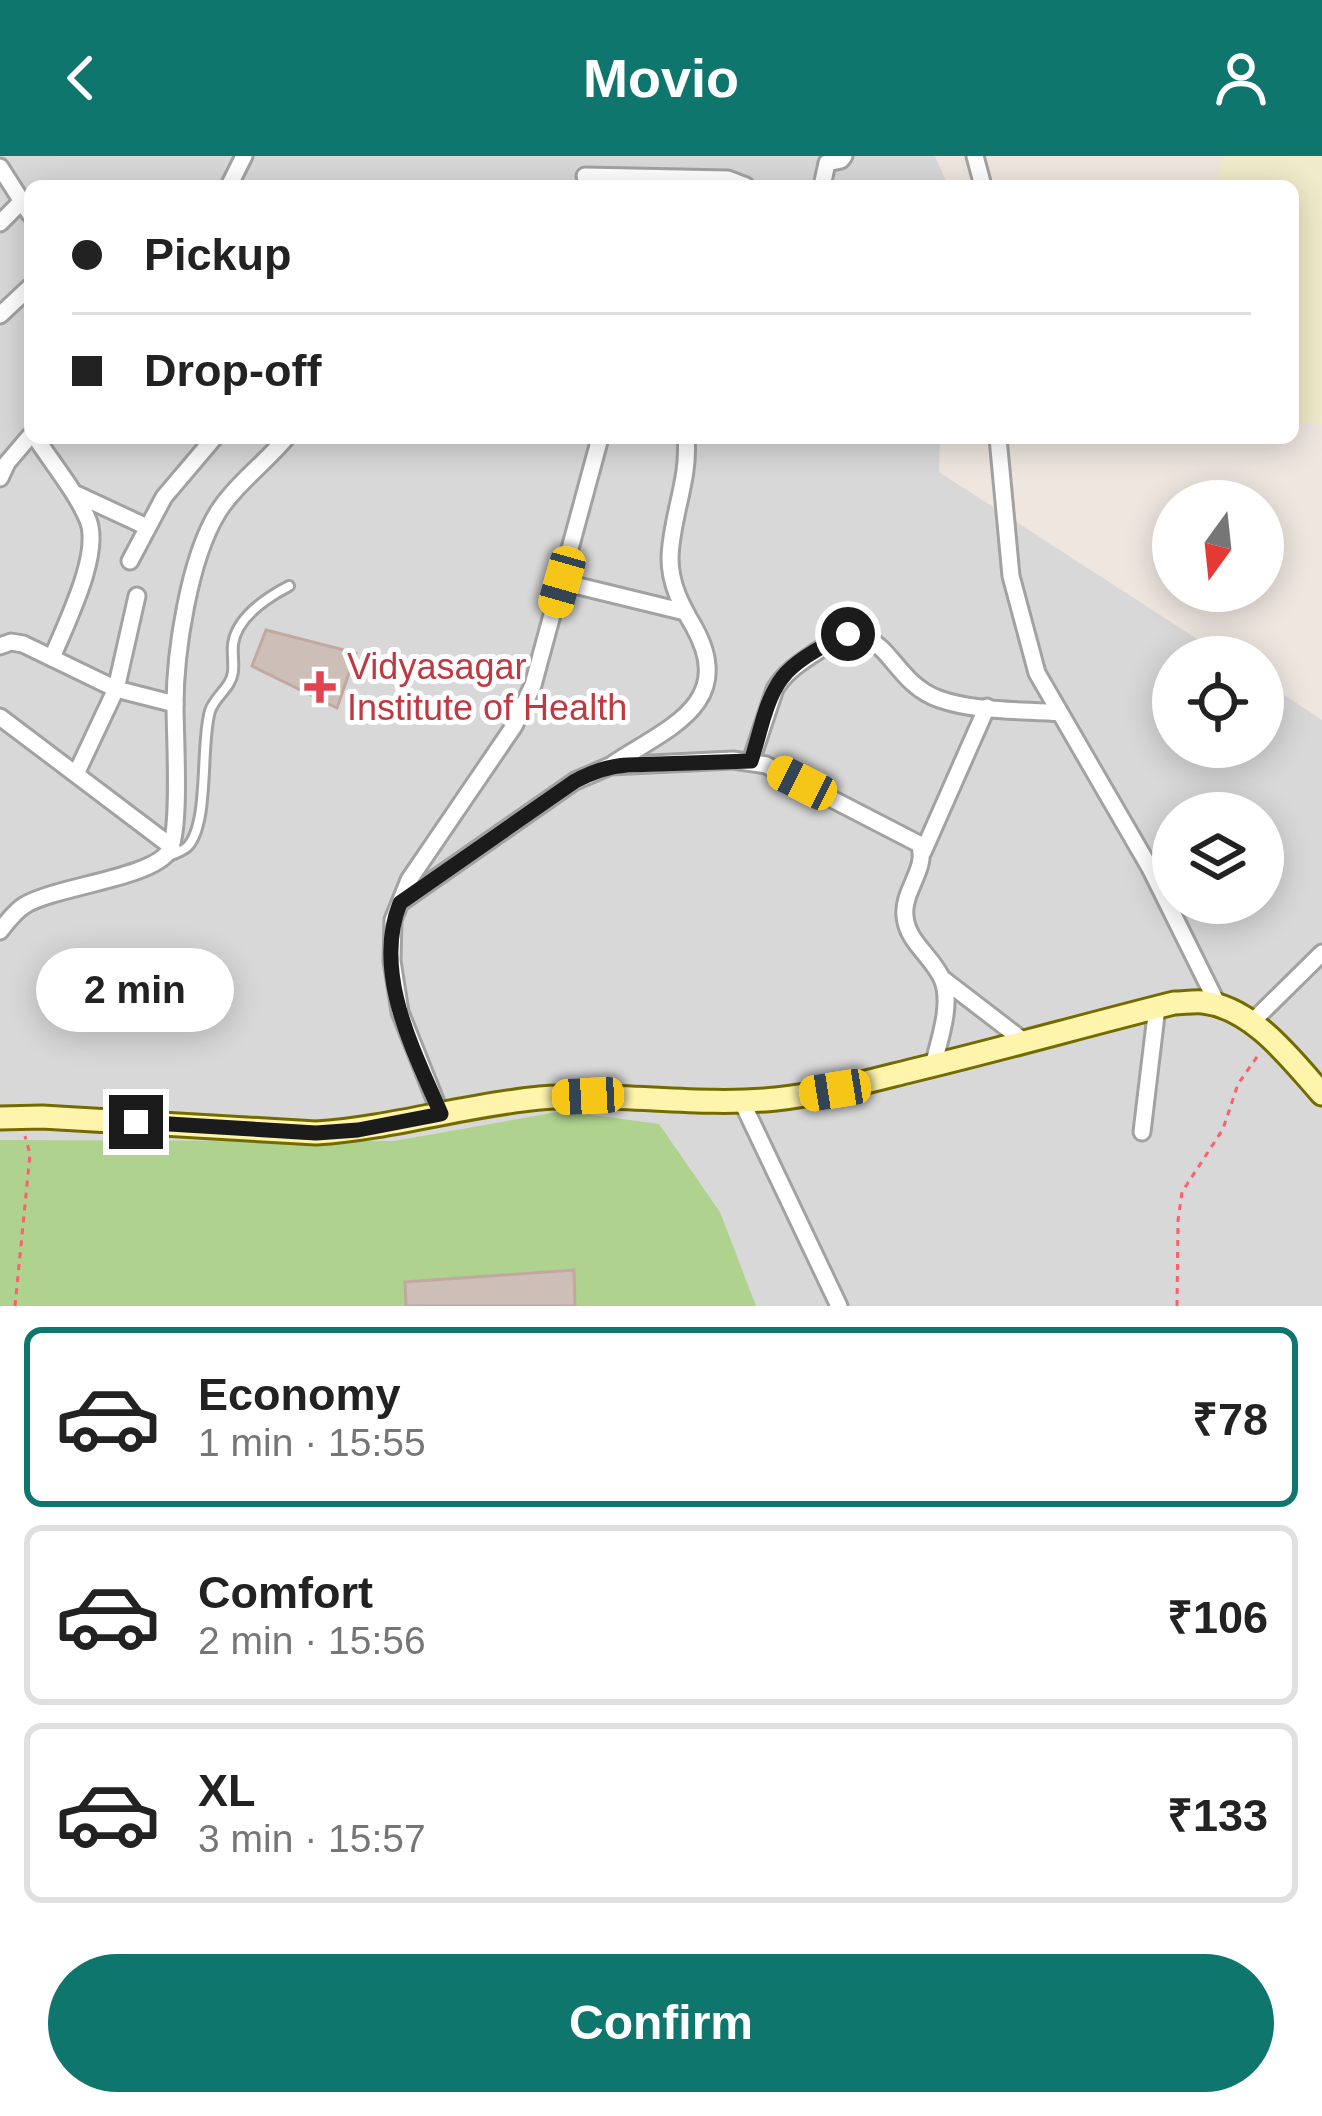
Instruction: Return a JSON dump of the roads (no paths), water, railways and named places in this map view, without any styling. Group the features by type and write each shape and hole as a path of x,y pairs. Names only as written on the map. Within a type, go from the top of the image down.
{"main road":[{"path":"9,1123 42,1117 316,1133 536,1099 588,1096 742,1102 835,1090 1157,1007 1205,1002 1234,1012 1270,1038 1322,1094"}],"street":[{"path":"823,180 827,163 844,156"},
{"path":"0,166 24,201"},
{"path":"657,180 731,180"},
{"path":"0,223 24,203"},
{"path":"0,315 24,292"},
{"path":"0,478 26,444"},
{"path":"38,444 89,521 93,540 52,658"},
{"path":"130,561 164,497 209,444"},
{"path":"0,932 21,907 147,867 168,852 176,802 177,650 206,538 218,513 281,444"},
{"path":"441,1114 400,1012 392,962 394,920 410,880 514,726 532,685 599,444"},
{"path":"400,903 575,781 610,766 687,714 701,699 707,683 704,645 678,599 670,557 686,444"},
{"path":"999,444 1011,576 1037,673 1150,868 1219,1007"},
{"path":"71,492 148,527"},
{"path":"562,582 685,612"},
{"path":"76,774 116,689 137,596"},
{"path":"751,761 781,679 848,634 873,642 924,692 939,699 1060,713"},
{"path":"0,646 23,644 116,689 175,704"},
{"path":"987,707 922,852 904,910 912,938 943,979 1025,1042"},
{"path":"0,717 168,852"},
{"path":"610,766 751,761 766,765 909,837 922,852"},
{"path":"1250,1024 1322,953"},
{"path":"933,1066 945,1006 943,979"},
{"path":"1142,1132 1157,1007"},
{"path":"742,1102 839,1306"}],"lane":[{"path":"168,852 188,846 196,829 208,717 233,674 236,635 256,608 289,586"}],"place":[{"name":"Vidyasagar Institute of Health","path":"320,687"}]}
